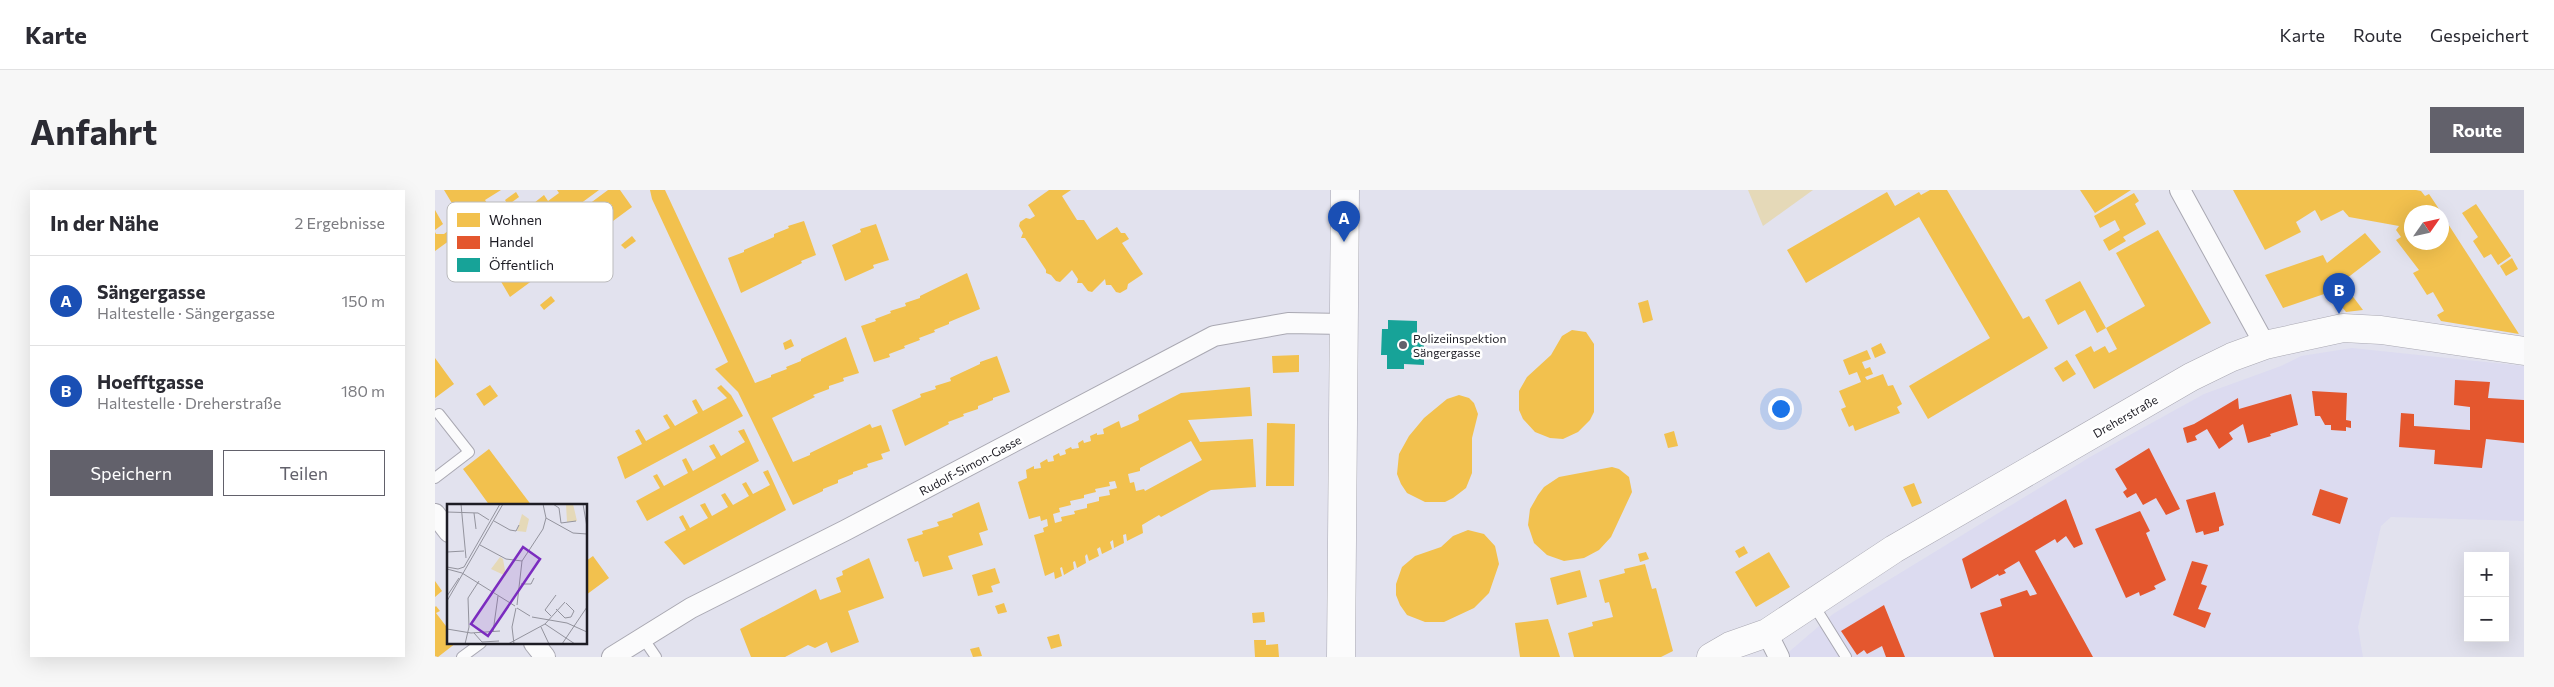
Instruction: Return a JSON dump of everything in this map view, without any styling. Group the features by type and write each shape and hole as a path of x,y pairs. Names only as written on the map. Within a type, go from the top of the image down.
{"street":[{"path":"1341,657 1345,190"},
{"path":"2180,190 2265,345"},
{"name":"Rudolf-Simon-Gasse","path":"612,657 691,608 855,525 1214,336 1287,323 1343,324"},
{"name":"Dreherstraße","path":"1711,657 1730,646 1767,633 1894,549 2191,378 2232,358 2265,345 2343,328 2381,330 2524,351"},
{"path":"435,514 447,529"},
{"path":"1767,633 1779,657"},
{"name":"Dreherstraße","path":"1749,657 1767,633"},
{"path":"535,644 545,657"}],"lane":[{"path":"435,478 469,452 439,414"},
{"path":"1813,603 1846,657"},
{"path":"643,638 656,657"},
{"path":"462,657 480,644"}],"shaded area":[{"path":"1748,190 1813,190 1763,226"},
{"path":"2352,348 2524,366 2524,521 2391,517 2381,526 2358,627 2363,657 1783,657 1833,614 2090,457 2204,394 2281,366 2301,356"}],"building: Wohnen":[{"path":"444,190 501,190 485,200 486,202 451,202"},
{"path":"557,190 599,190 583,202 535,202 544,195 548,201 559,193"},
{"path":"608,190 620,190 632,207 613,221 613,202 592,202"},
{"path":"650,190 665,190 755,383 787,369 786,367 846,337 859,373 843,378 844,381 829,386 829,389 813,395 815,397 772,418 793,462 870,424 872,428 881,425 890,451 881,454 883,459 867,464 868,467 853,472 853,474 838,480 838,483 793,505 738,392 715,369 728,362 652,199"},
{"path":"1049,190 1071,190 1062,196 1077,220 1084,220 1097,240 1117,227 1121,233 1125,233 1129,239 1122,243 1143,274 1128,284 1127,289 1120,293 1116,292 1111,285 1106,285 1105,279 1092,292 1088,291 1082,283 1077,283 1078,279 1072,270 1060,282 1046,273 1046,270 1025,238 1021,238 1023,233 1019,226 1020,222 1026,218 1030,219 1035,216 1028,205"},
{"path":"1930,190 1947,190 2023,319 2029,316 2048,348 1928,419 1909,386 1990,338 1919,217 1806,283 1787,250 1887,192 1895,206 1919,192 1921,195"},
{"path":"2080,190 2131,190 2095,213"},
{"path":"2233,190 2421,191 2425,196 2429,194 2436,205 2404,205 2404,250 2449,250 2449,225 2519,334 2441,321 2437,315 2444,311 2433,292 2427,295 2413,273 2419,270 2396,240 2401,237 2396,230 2399,226 2349,217 2343,210 2321,221 2315,210 2296,222 2301,232 2265,250"},
{"path":"516,192 519,197 512,202 506,202 505,200"},
{"path":"2134,193 2139,201 2135,204 2146,224 2123,237 2126,241 2109,251 2103,240 2120,230 2115,220 2100,228 2094,216"},
{"path":"2476,204 2511,256 2498,265 2491,254 2484,258 2473,241 2478,237 2462,213"},
{"path":"435,210 443,224 435,230"},
{"path":"804,221 816,255 741,293 728,258 774,237 774,234 789,228 788,226"},
{"path":"876,224 889,260 873,265 874,268 845,281 832,245 861,232 860,229"},
{"path":"2158,230 2211,323 2094,389 2075,355 2091,346 2094,352 2105,346 2109,353 2117,349 2106,328 2145,306 2116,253"},
{"path":"435,232 436,234 444,234 447,232 447,242 435,251"},
{"path":"2365,233 2381,252 2342,282 2363,310 2346,312 2330,292 2283,308 2265,275 2323,255 2327,263"},
{"path":"632,236 636,241 625,249 621,245"},
{"path":"2512,258 2518,269 2506,276 2500,266"},
{"path":"967,273 980,309 949,322 949,324 934,330 935,332 919,338 920,340 904,346 905,348 889,354 890,357 874,362 861,326 876,321 875,319 891,313 890,311 906,306 905,303 920,298 920,296"},
{"path":"2080,281 2106,328 2097,333 2085,310 2058,325 2045,300"},
{"path":"501,282 530,282 510,297"},
{"path":"551,296 555,301 544,310 540,305"},
{"path":"1648,300 1653,320 1643,323 1638,303"},
{"path":"1572,330 1586,332 1594,344 1594,412 1590,420 1578,432 1563,439 1550,438 1535,432 1523,419 1519,410 1519,391 1527,377 1551,355 1562,336"},
{"path":"791,339 794,346 785,350 783,343"},
{"path":"1881,343 1886,353 1875,358 1871,348"},
{"path":"1867,350 1871,359 1862,362 1865,369 1870,367 1873,374 1865,377 1867,380 1883,374 1888,386 1893,385 1902,404 1897,407 1900,413 1855,431 1853,425 1849,427 1841,409 1846,407 1839,391 1861,382 1857,372 1849,375 1843,360"},
{"path":"1299,355 1299,372 1273,373 1272,356"},
{"path":"997,356 1010,392 993,398 993,400 978,406 978,409 963,414 964,416 948,422 949,424 905,446 892,410 921,397 920,394 936,389 935,386 951,381 950,378 980,364 980,362"},
{"path":"435,358 454,384 435,398"},
{"path":"2067,360 2076,374 2063,382 2054,368"},
{"path":"490,385 498,396 484,406 476,394"},
{"path":"721,385 731,395 743,416 625,479 617,457 642,444 635,431 639,429 646,441 670,428 663,416 667,414 675,426 698,413 692,401 696,399 703,411 727,398 717,388"},
{"path":"1250,387 1252,416 1188,420 1200,442 1253,439 1256,487 1211,490 1142,525 1143,533 1127,541 1126,534 1123,535 1124,543 1114,548 1113,540 1110,542 1112,549 1102,554 1100,547 1097,549 1099,556 1089,561 1087,554 1085,556 1086,563 1077,568 1075,561 1073,562 1074,569 1064,575 1062,567 1060,568 1062,576 1055,579 1054,572 1045,576 1034,535 1044,532 1043,528 1048,526 1047,519 1041,521 1040,516 1029,519 1018,482 1027,478 1026,470 1034,466 1034,469 1041,468 1040,463 1047,459 1048,462 1054,461 1053,456 1059,453 1060,456 1066,454 1065,450 1071,447 1072,449 1079,448 1078,443 1083,440 1084,443 1091,441 1090,436 1097,433 1097,435 1104,434 1103,429 1119,421 1121,428 1131,424 1139,420 1138,415 1181,393","holes":["1191,441 1202,460 1145,491 1144,489 1136,491 1134,482 1130,483 1128,474 1140,471 1140,468","1115,481 1117,488 1109,490 1110,495 1099,497 1099,501 1087,504 1087,508 1074,511 1075,514 1061,517 1062,521 1055,523 1053,514 1060,512 1059,508 1071,505 1070,501 1084,498 1084,495 1096,492 1095,489 1110,486 1109,482"]},
{"path":"1459,395 1469,398 1474,403 1478,414 1472,438 1472,473 1466,488 1453,498 1445,502 1425,502 1407,493 1401,484 1397,474 1399,454 1409,436 1424,418 1447,399"},
{"path":"1267,423 1295,424 1294,486 1266,486"},
{"path":"744,429 759,461 647,521 636,501 660,488 653,476 657,474 664,486 688,473 682,460 686,458 693,471 716,458 709,446 714,444 721,456 745,442 738,431"},
{"path":"1674,431 1678,446 1668,448 1664,434"},
{"path":"489,449 530,504 489,504 463,469"},
{"path":"1612,467 1619,469 1629,477 1632,492 1611,537 1599,550 1584,558 1564,561 1547,555 1534,543 1528,525 1530,509 1538,495 1544,487 1559,477"},
{"path":"768,470 786,510 684,565 664,542 686,530 679,517 683,515 690,528 708,518 700,505 705,503 712,516 728,507 721,495 725,493 733,505 749,496 742,484 746,482 753,494 770,485 763,472"},
{"path":"1914,483 1922,503 1912,507 1903,487"},
{"path":"979,502 988,530 979,533 983,545 948,556 953,569 923,577 918,561 915,562 907,539 923,534 922,531 939,526 937,522 953,517 952,514"},
{"path":"1468,530 1484,534 1495,546 1499,564 1489,593 1474,608 1444,622 1425,622 1407,615 1396,595 1396,584 1402,567 1415,556 1441,547 1453,536"},
{"path":"1744,546 1748,553 1739,558 1735,551"},
{"path":"1646,552 1649,559 1640,562 1638,554"},
{"path":"1769,552 1790,587 1756,607 1735,572"},
{"path":"593,556 609,578 587,594 587,560"},
{"path":"869,558 884,598 848,611 859,642 831,653 827,642 815,648 808,645 785,657 751,657 740,629 816,589 820,600 841,592 836,578 843,575 842,571"},
{"path":"1645,564 1652,589 1656,588 1673,651 1661,657 1574,657 1568,633 1593,626 1592,622 1613,617 1609,602 1605,603 1599,580 1625,573 1624,569"},
{"path":"995,568 1000,583 991,586 993,592 978,596 972,575"},
{"path":"1580,570 1587,597 1557,605 1550,578"},
{"path":"435,581 442,591 435,597"},
{"path":"1004,603 1007,612 998,614 995,606"},
{"path":"435,607 440,611 436,613 447,627 447,644 455,644 438,657 435,656"},
{"path":"1264,612 1265,622 1253,623 1252,613"},
{"path":"1548,619 1560,657 1520,657 1515,623"},
{"path":"1059,634 1062,646 1051,649 1047,637"},
{"path":"1254,640 1266,640 1266,645 1278,644 1279,657 1255,657"},
{"path":"979,647 982,656 973,657 970,649"}],"building: Handel":[{"path":"2455,380 2490,382 2488,398 2524,400 2524,443 2486,439 2482,468 2434,464 2435,450 2399,447 2401,413 2414,414 2414,426 2470,430 2470,407 2454,405"},
{"path":"2312,391 2347,393 2346,420 2351,421 2351,428 2346,427 2346,431 2331,430 2331,425 2325,425 2320,416 2315,416"},
{"path":"2291,394 2298,425 2248,443 2243,424 2229,433 2233,439 2219,449 2207,429 2195,436 2197,440 2187,443 2183,428 2194,424 2238,398 2239,409"},
{"path":"2149,448 2180,509 2166,515 2156,498 2143,505 2136,493 2127,498 2123,492 2127,489 2115,469"},
{"path":"2320,489 2348,498 2340,524 2312,515"},
{"path":"2215,492 2224,525 2219,527 2219,531 2204,535 2203,531 2196,533 2186,500"},
{"path":"2066,499 2083,544 2074,548 2066,536 2057,543 2055,539 2035,551 2093,657 1994,657 1980,613 2002,606 2000,599 2027,590 2030,596 2037,594 2019,561 2004,570 2006,573 1999,576 1998,574 1971,589 1962,559"},
{"path":"2140,511 2150,531 2146,533 2166,580 2154,586 2156,589 2140,596 2139,592 2126,598 2095,529"},
{"path":"2192,561 2208,565 2201,584 2207,586 2198,609 2211,613 2205,628 2173,615"},
{"path":"1884,605 1905,657 1886,657 1882,646 1867,654 1864,650 1857,655 1841,631"}],"building: Öffentlich":[{"name":"Polizeiinspektion Sängergasse","path":"1388,320 1417,321 1417,335 1424,335 1424,365 1404,364 1404,369 1387,369 1387,355 1381,355 1382,329 1388,329"}],"place":[{"name":"Sängergasse","path":"1344,242"},
{"name":"Hoefftgasse","path":"2339,314"},
{"name":"Polizeiinspektion Sängergasse","path":"1403,345"}]}
